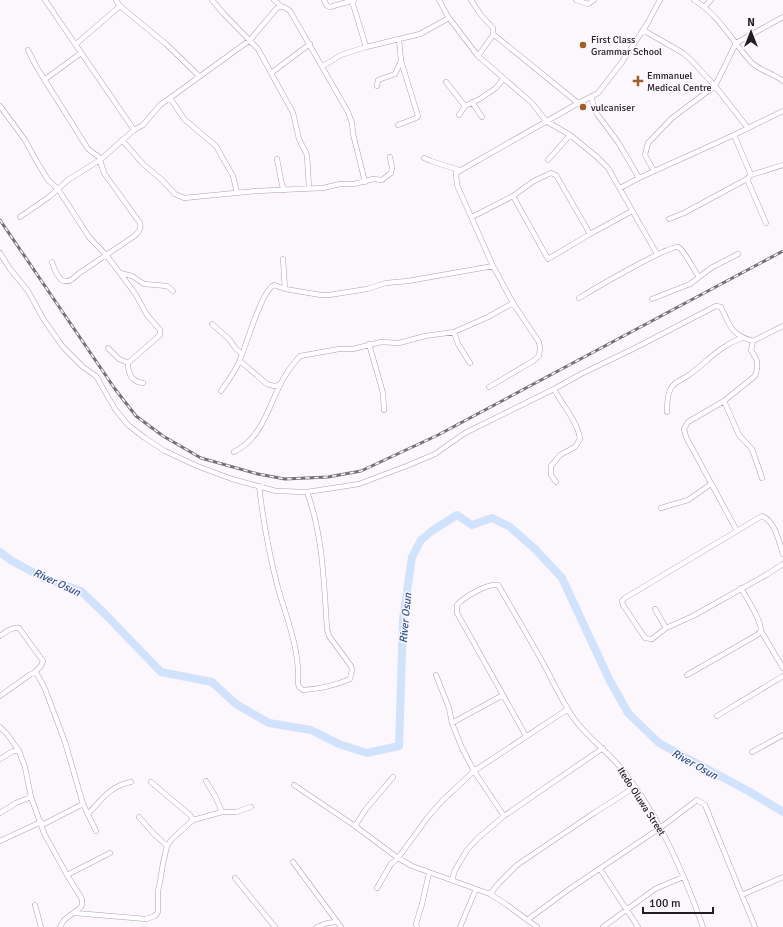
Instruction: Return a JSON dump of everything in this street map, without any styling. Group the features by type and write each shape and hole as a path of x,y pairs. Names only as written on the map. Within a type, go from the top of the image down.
{"street":[{"path":"45,0 76,44 81,54 115,100 134,130"},
{"path":"116,0 120,6 166,44 199,76"},
{"path":"274,0 290,12 323,66 348,112 352,123 353,134 365,182"},
{"path":"324,0 327,6 330,7 353,0 366,47"},
{"path":"439,0 449,18 478,56 502,79 532,103 546,121 570,136 597,157 608,168 657,254"},
{"path":"471,0 481,15 493,28 493,34 478,56"},
{"path":"576,0 588,4 594,0"},
{"path":"489,387 539,356 540,348 539,342 513,303 493,266 457,185 455,177 456,173 578,103 592,97 603,87 643,30 660,0"},
{"path":"694,0 717,18 751,62 759,68 782,78"},
{"path":"704,7 710,0"},
{"path":"214,1 223,14 258,49 293,113 299,139 307,155 309,188"},
{"path":"76,44 120,6"},
{"path":"20,217 68,180 100,160 134,130 142,125 170,98 250,40 277,8 281,6"},
{"path":"654,171 645,155 648,144 672,118 715,86 736,43 783,17"},
{"path":"323,66 341,55 366,47 420,34 449,18"},
{"path":"643,30 683,53 691,60 715,86 748,128"},
{"path":"493,34 578,103"},
{"path":"398,125 418,116 401,60 399,39"},
{"path":"271,73 310,44"},
{"path":"28,50 44,80 88,149 99,156 104,173 141,226 139,232 133,237 70,281 65,282 58,276 52,262"},
{"path":"44,80 81,54"},
{"path":"377,86 378,80 395,74 401,60"},
{"path":"459,115 465,106 496,88 502,79"},
{"path":"446,82 465,106"},
{"path":"592,97 592,106 618,142 639,178"},
{"path":"170,98 184,119 216,146 233,176 237,193"},
{"path":"472,102 482,117"},
{"path":"0,106 25,140 48,180 58,189 89,237 106,255 136,295 146,315 160,330 160,335 128,363"},
{"path":"620,188 783,111"},
{"path":"734,135 766,223"},
{"path":"548,160 570,136"},
{"path":"122,140 144,165 162,180 175,194 184,198 256,191 309,188 365,182 373,179 382,180 391,173 392,168 390,157"},
{"path":"424,158 459,170"},
{"path":"277,159 282,185 285,190"},
{"path":"669,219 684,213 750,177 783,165"},
{"path":"472,217 513,196 534,181 548,174 554,173 590,234"},
{"path":"513,196 548,258 632,211"},
{"path":"578,298 657,254 678,247 681,249 699,277"},
{"path":"0,253 10,269 28,291 44,320 63,347 83,367 96,376 114,409 128,425 165,451 232,479 276,491 307,492 359,484 409,465 435,454 465,433 716,306 721,307 729,324 742,338 753,341 783,326"},
{"path":"652,299 690,284 711,268 738,254"},
{"path":"283,259 285,288"},
{"path":"221,391 240,362 269,288 274,285 321,295 329,295 367,289 386,283 408,281 493,266"},
{"path":"120,274 132,276 144,284 167,286 173,291"},
{"path":"234,452 244,447 256,434 263,423 280,385 300,356 339,349 353,349 381,342 399,344 425,336 454,332 488,317 513,303"},
{"path":"212,324 229,339 242,354"},
{"path":"454,332 458,344 470,363"},
{"path":"667,412 667,402 673,386 689,376 730,342 742,338"},
{"path":"737,531 686,437 684,429 688,422 724,401 755,376 757,362 752,350 753,341"},
{"path":"369,344 383,393 384,410"},
{"path":"108,348 119,359 128,363"},
{"path":"240,362 267,384 274,386 280,385"},
{"path":"128,363 129,374 133,380 138,383 143,383"},
{"path":"554,389 560,403 572,419 579,432 580,439 575,447 560,455 551,466 551,475 556,482"},
{"path":"724,401 739,435 752,449 762,478"},
{"path":"661,508 688,500 711,484"},
{"path":"259,486 262,511 272,561 297,656 298,683 299,687 303,690 336,685 350,679 352,670 329,636 327,629 320,551 312,507 307,492"},
{"path":"783,554 772,527 767,518 762,516 622,601 623,605 645,638 652,639 666,628 693,616 783,564"},
{"name":"Itedo Oluwa Street","path":"503,695 474,645 457,613 456,608 460,602 493,584 498,585 568,709 585,732 603,748 622,769 660,828 670,845 703,927"},
{"path":"741,588 761,626 761,631 783,668"},
{"path":"655,609 666,628"},
{"path":"0,636 14,627 19,628 42,661 41,666 34,673 0,696"},
{"path":"687,675 757,635 761,631"},
{"path":"34,673 37,674 45,689 65,742 83,804 96,831"},
{"path":"436,675 462,748 474,771 504,816"},
{"path":"717,716 783,676"},
{"path":"452,723 503,695 526,736"},
{"path":"377,888 391,864 398,858 428,817 442,801 474,771 568,709"},
{"path":"0,727 19,751 25,767 31,797 44,833 82,899 82,905 76,912 64,920 60,927"},
{"path":"752,752 783,735"},
{"path":"452,880 455,870 467,850 478,838 504,816 603,748"},
{"path":"0,760 13,751 19,751"},
{"path":"355,826 366,809 393,777"},
{"path":"206,781 222,812"},
{"path":"88,814 109,790 120,784 131,782"},
{"path":"151,782 190,815 193,820"},
{"path":"294,785 355,826 398,858 429,873 490,894 507,904 537,927"},
{"path":"490,894 517,865 594,813 635,788"},
{"path":"0,813 16,803 31,797"},
{"path":"527,920 568,890 660,828 697,800 705,805 755,927"},
{"path":"0,841 83,804"},
{"path":"76,912 146,919 155,916 158,912 158,891 167,846 172,839 193,820 222,812 236,812 251,808"},
{"path":"139,817 167,846"},
{"path":"67,875 110,853"},
{"path":"292,862 341,927"},
{"path":"600,869 638,927"},
{"path":"417,927 416,924 429,873"},
{"path":"603,927 655,889 683,877"},
{"path":"742,895 783,877"},
{"path":"235,878 275,927"},
{"path":"460,927 476,889"},
{"path":"35,905 41,927"},
{"path":"317,927 327,922 336,922"}],"waterway":[{"name":"River Osun","path":"0,552 12,561 44,578 81,591 161,672 212,682 236,704 269,723 311,730 339,744 367,753 399,746 403,619 412,557 421,540 433,530 457,515 472,525 492,518 510,527 535,549 562,578 609,679 628,713 659,743 750,792 783,812"}],"railway":[{"path":"0,220 115,389 136,416 163,436 201,458 258,474 285,479 328,477 361,471 438,435 783,251"}],"place":[{"name":"First Class Grammar School","path":"583,45"},
{"name":"Emmanuel Medical Centre","path":"638,81"},
{"name":"vulcaniser","path":"583,107"}]}
